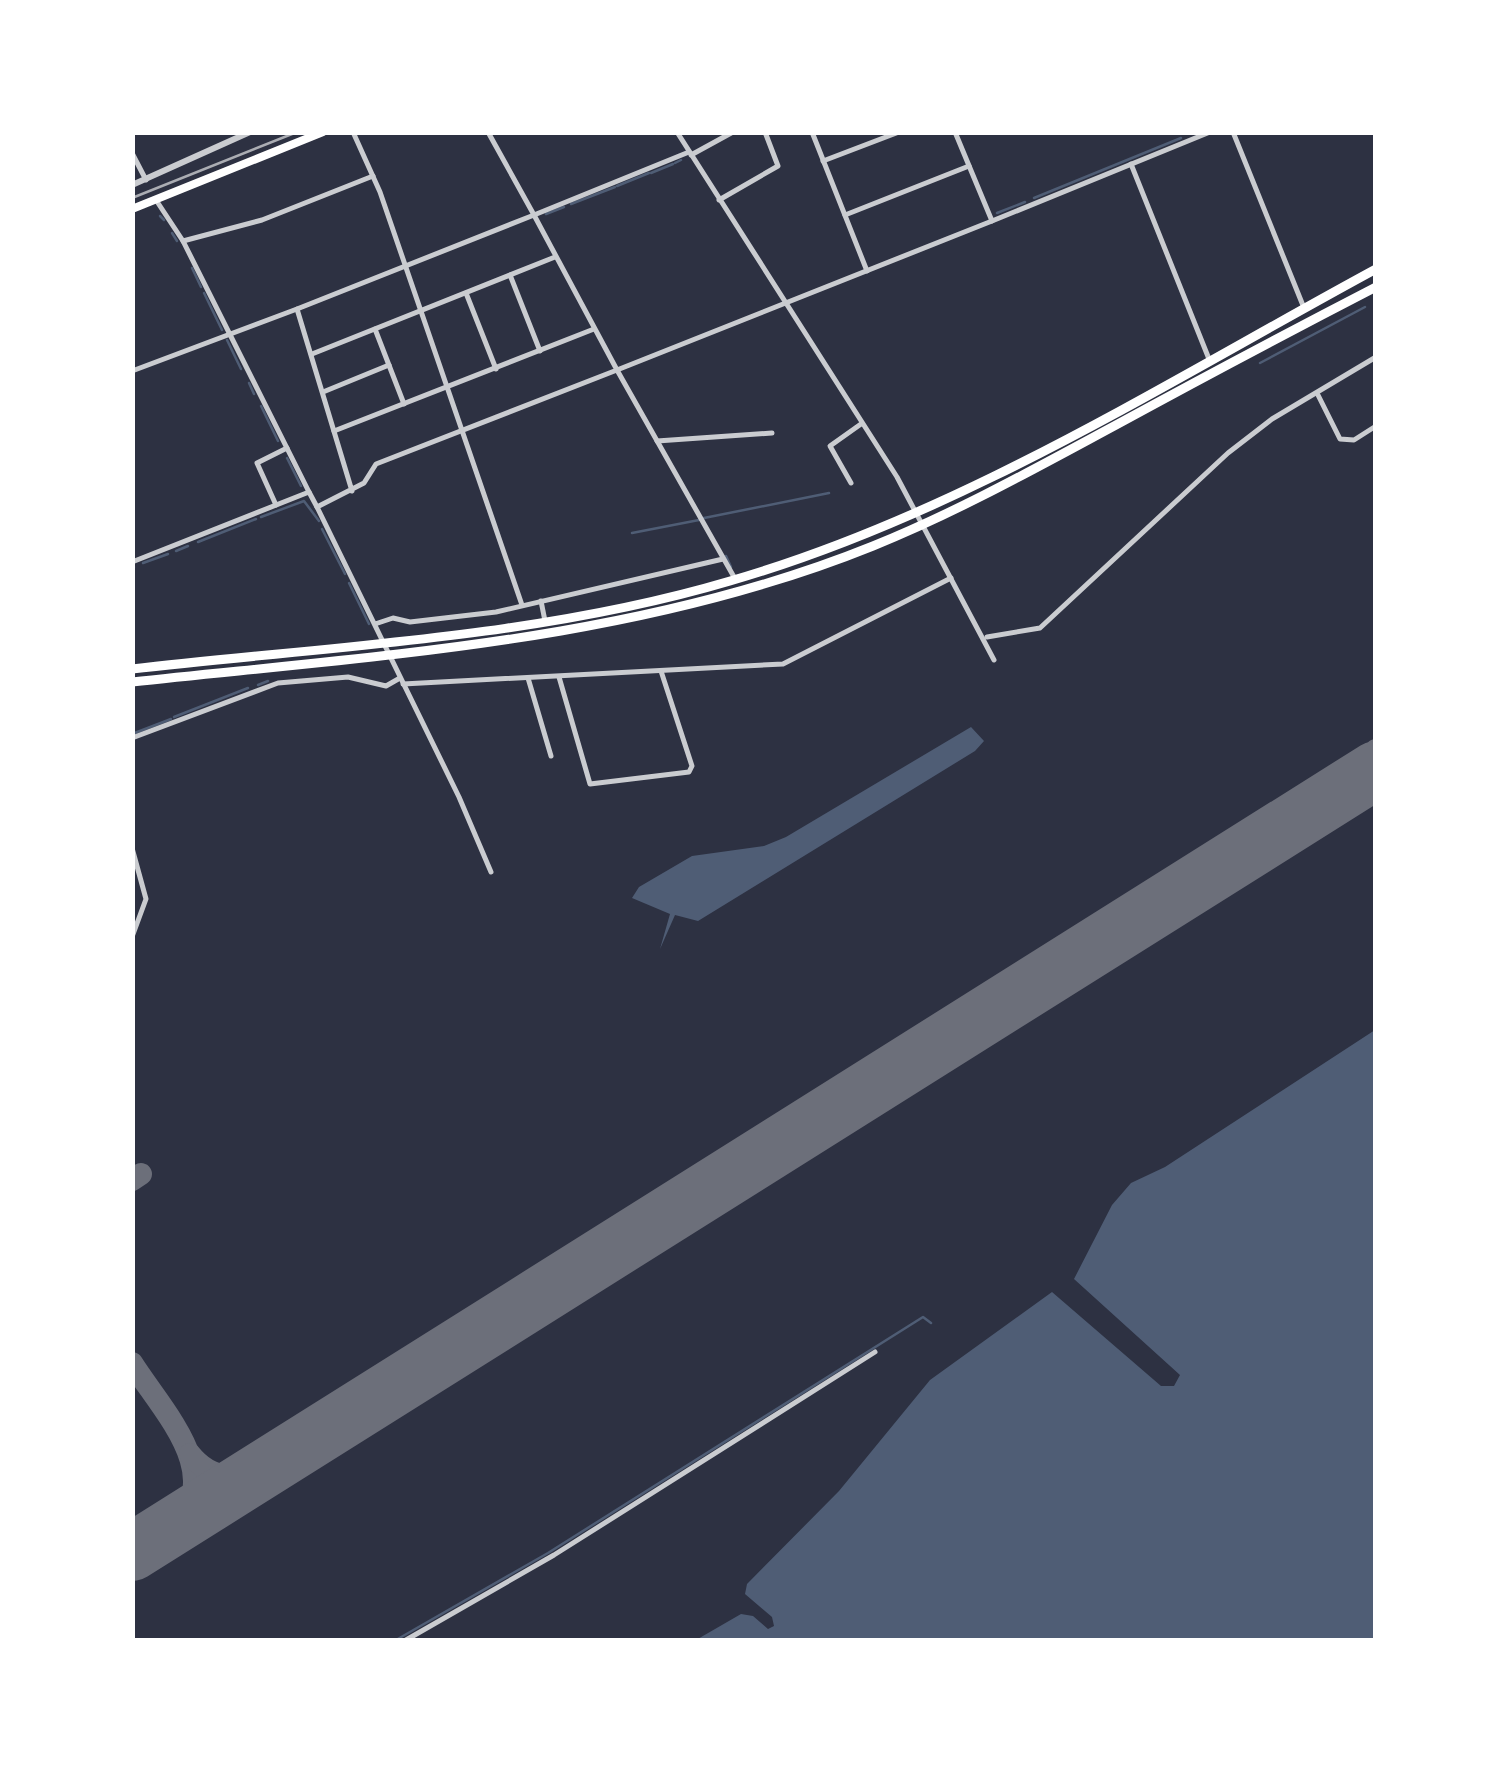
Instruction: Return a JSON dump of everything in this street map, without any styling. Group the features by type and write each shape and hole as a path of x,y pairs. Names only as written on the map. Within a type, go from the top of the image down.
{"highway":[{"path":"132,668 545,622 735,580 840,544 915,512 1376,269"},
{"path":"132,682 390,655 602,624 699,602 870,547 922,525 1376,286"}],"main road":[{"path":"132,209 324,132"}],"street":[{"path":"132,185 250,132"},
{"path":"353,132 373,176 522,605"},
{"path":"488,132 735,580"},
{"path":"677,132 915,512 986,637 994,660"},
{"path":"132,371 405,268 690,153 732,132"},
{"path":"719,200 778,166 765,132"},
{"path":"812,132 867,270"},
{"path":"823,161 899,132"},
{"path":"956,132 992,221"},
{"path":"318,506 364,483 376,464 1210,132"},
{"path":"1232,132 1304,308"},
{"path":"132,152 146,180"},
{"path":"1131,164 1209,359"},
{"path":"845,215 970,166"},
{"path":"184,241 262,220 373,176"},
{"path":"156,200 184,241 318,506 491,872"},
{"path":"312,354 555,257"},
{"path":"510,275 540,351"},
{"path":"466,293 496,369"},
{"path":"297,309 352,491"},
{"path":"375,329 404,404"},
{"path":"334,431 594,329"},
{"path":"986,637 1040,628 1228,453 1272,420 1376,357"},
{"path":"323,392 389,365"},
{"path":"1318,395 1340,440 1354,440 1376,426"},
{"path":"851,484 830,446 861,424"},
{"path":"657,441 772,434"},
{"path":"276,505 258,462 287,448"},
{"path":"132,562 310,492"},
{"path":"375,624 393,618 410,622 496,612 723,558"},
{"path":"132,738 278,682 348,676 386,686 402,681 783,664 951,578"},
{"path":"541,600 545,622"},
{"path":"558,676 590,784 689,772 692,766 661,671"},
{"path":"528,678 551,756"},
{"path":"132,848 146,894 143,916 132,937"},
{"path":"406,1640 554,1555 874,1352"}],"water":[{"path":"971,727 984,741 975,751 698,921 675,915 660,949 670,914 632,898 639,887 692,856 764,846 786,837"},
{"path":"1375,1030 1375,1640 696,1640 741,1614 753,1616 768,1629 774,1626 772,1617 745,1594 747,1584 839,1491 930,1380 1052,1292 1161,1386 1174,1386 1180,1375 1074,1279 1112,1205 1131,1183 1165,1167"}],"waterway":[{"path":"1034,198 1181,138"},
{"path":"675,163 681,160"},
{"path":"651,173 673,164"},
{"path":"617,186 649,173"},
{"path":"571,204 615,187"},
{"path":"997,213 1025,202"},
{"path":"546,214 564,207"},
{"path":"160,216 164,220"},
{"path":"172,233 177,241"},
{"path":"192,268 201,287"},
{"path":"204,293 222,330"},
{"path":"1260,363 1365,307"},
{"path":"227,340 241,369"},
{"path":"249,383 254,394"},
{"path":"261,406 278,441"},
{"path":"287,458 301,486"},
{"path":"704,518 829,493"},
{"path":"261,517 304,501 319,521"},
{"path":"198,542 256,519"},
{"path":"632,533 699,520"},
{"path":"322,529 345,574"},
{"path":"176,551 188,546"},
{"path":"143,563 168,554"},
{"path":"726,556 731,567"},
{"path":"349,583 369,624"},
{"path":"258,685 268,681"},
{"path":"174,717 248,688"},
{"path":"132,734 171,719"},
{"path":"396,1640 548,1553 923,1317 931,1323"}],"taxiway":[{"path":"1337,794 1361,775 1376,750"},
{"path":"132,1180 141,1174"},
{"path":"132,1363 173,1423 192,1466 194,1488 187,1508 171,1528"},
{"path":"190,1454 208,1470 228,1476 271,1464"}],"runway":[{"path":"132,1552 1376,770"}],"railway":[{"path":"132,198 297,132"}]}
